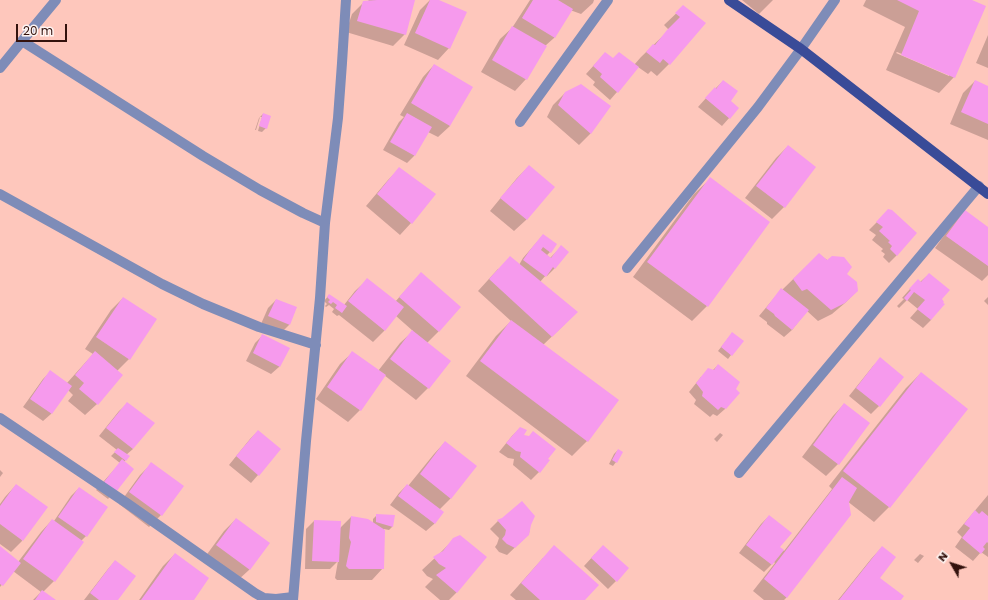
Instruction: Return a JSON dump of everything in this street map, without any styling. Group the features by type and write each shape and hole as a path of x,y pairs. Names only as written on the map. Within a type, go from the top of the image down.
{"main road":[{"path":"729,0 801,49 988,194"}],"street":[{"path":"0,68 56,0"},
{"path":"0,418 128,504 255,593 264,598 293,598 306,441 316,345 325,223 338,118 346,0"},
{"path":"520,122 608,0"},
{"path":"627,268 758,107 835,0"},
{"path":"22,41 203,156 260,190 325,223"},
{"path":"740,473 979,186"},
{"path":"0,194 162,284 203,304 259,327 316,345"}],"building":[{"path":"415,0 406,35 357,21 363,1"},
{"path":"430,0 439,0 467,12 450,49 415,33"},
{"path":"533,0 558,0 573,9 555,38 522,18"},
{"path":"897,0 972,0 986,6 955,78 901,55 919,11"},
{"path":"683,5 706,23 670,65 663,59 660,63 646,52 653,44 655,45 680,17 675,13"},
{"path":"512,26 547,46 527,80 492,60"},
{"path":"605,52 613,58 619,52 639,67 618,93 600,77 602,74 593,66"},
{"path":"434,64 473,87 450,126 411,103"},
{"path":"723,80 738,91 731,101 739,108 730,119 705,98 715,87 716,89"},
{"path":"975,80 988,86 988,124 961,112"},
{"path":"581,84 611,106 591,134 558,105 565,92"},
{"path":"263,113 271,116 267,129 259,126"},
{"path":"407,113 432,127 415,156 390,142"},
{"path":"788,145 816,167 785,208 756,186"},
{"path":"529,165 555,187 527,220 500,198"},
{"path":"399,167 436,194 412,224 377,194"},
{"path":"710,177 770,222 708,307 647,262"},
{"path":"888,209 892,210 917,233 897,256 890,249 892,246 888,242 890,241 879,231 883,227 876,222"},
{"path":"965,210 988,227 988,266 946,236"},
{"path":"543,234 557,244 551,253 543,247 541,250 551,258 561,245 569,252 555,269 553,267 546,277 523,260"},
{"path":"819,253 827,260 832,256 844,257 852,267 847,274 857,282 858,291 845,303 831,310 807,289 802,291 793,279"},
{"path":"510,256 578,312 552,337 489,279"},
{"path":"421,272 461,307 439,332 399,297"},
{"path":"929,273 950,290 942,299 944,302 943,303 945,304 931,320 917,309 925,300 914,292 907,301 904,298 911,290 909,289 918,279 921,282"},
{"path":"367,278 404,307 385,331 348,301"},
{"path":"781,288 809,310 792,330 766,308"},
{"path":"329,294 347,306 342,313 335,308 337,305 333,302 331,304 328,302 330,300 327,297"},
{"path":"123,297 157,319 130,360 96,337"},
{"path":"276,299 297,307 290,325 268,316"},
{"path":"511,320 619,400 588,442 480,361"},
{"path":"412,330 451,361 429,389 390,359"},
{"path":"732,332 744,341 732,356 721,347"},
{"path":"262,334 290,348 280,367 253,353"},
{"path":"95,351 123,375 98,405 79,389 84,383 75,375"},
{"path":"352,351 386,375 361,411 327,387"},
{"path":"880,357 904,377 880,407 856,388"},
{"path":"718,364 740,382 736,389 740,393 726,409 721,407 718,410 702,396 703,392 696,383 708,368 714,370"},
{"path":"50,370 72,386 52,414 30,399"},
{"path":"921,372 968,409 890,508 843,471"},
{"path":"127,402 155,423 133,449 106,428"},
{"path":"844,403 870,423 839,465 813,445"},
{"path":"520,427 527,430 524,435 529,436 533,431 556,449 540,473 520,457 521,452 516,451 506,443"},
{"path":"258,430 281,449 259,476 236,456"},
{"path":"445,441 477,466 451,499 420,474"},
{"path":"118,448 130,456 126,461 114,452"},
{"path":"618,449 623,452 617,463 612,460"},
{"path":"122,459 134,469 116,492 104,482"},
{"path":"151,462 184,486 162,516 129,492"},
{"path":"842,477 857,488 849,502 851,515 787,598 764,579"},
{"path":"16,484 48,507 23,541 0,524 0,506"},
{"path":"407,484 444,512 435,524 398,496"},
{"path":"79,487 108,507 87,537 58,517"},
{"path":"522,501 535,516 529,535 515,548 507,544 502,539 506,530 497,520 502,518"},
{"path":"975,510 979,514 982,511 988,516 988,543 987,542 983,547 985,549 981,554 962,538 970,528 964,524"},
{"path":"376,514 395,515 393,527 376,522"},
{"path":"769,515 792,533 780,547 784,550 772,565 746,545"},
{"path":"351,516 368,519 385,530 384,569 349,569 346,566 351,542 349,538"},
{"path":"236,518 270,543 250,570 216,545"},
{"path":"52,519 84,542 55,582 23,559"},
{"path":"314,520 341,521 339,562 312,561"},
{"path":"460,535 487,557 457,593 436,575 446,568 439,564 433,557 443,551 453,538"},
{"path":"554,545 599,585 585,600 540,600 521,583"},
{"path":"603,545 629,568 617,582 591,558"},
{"path":"0,546 21,563 3,586 0,584"},
{"path":"882,546 896,557 880,578 904,596 901,600 839,600"},
{"path":"175,553 209,578 194,600 141,600"},
{"path":"115,560 136,576 118,600 99,600 90,593"},
{"path":"42,590 56,600 35,600"}]}
